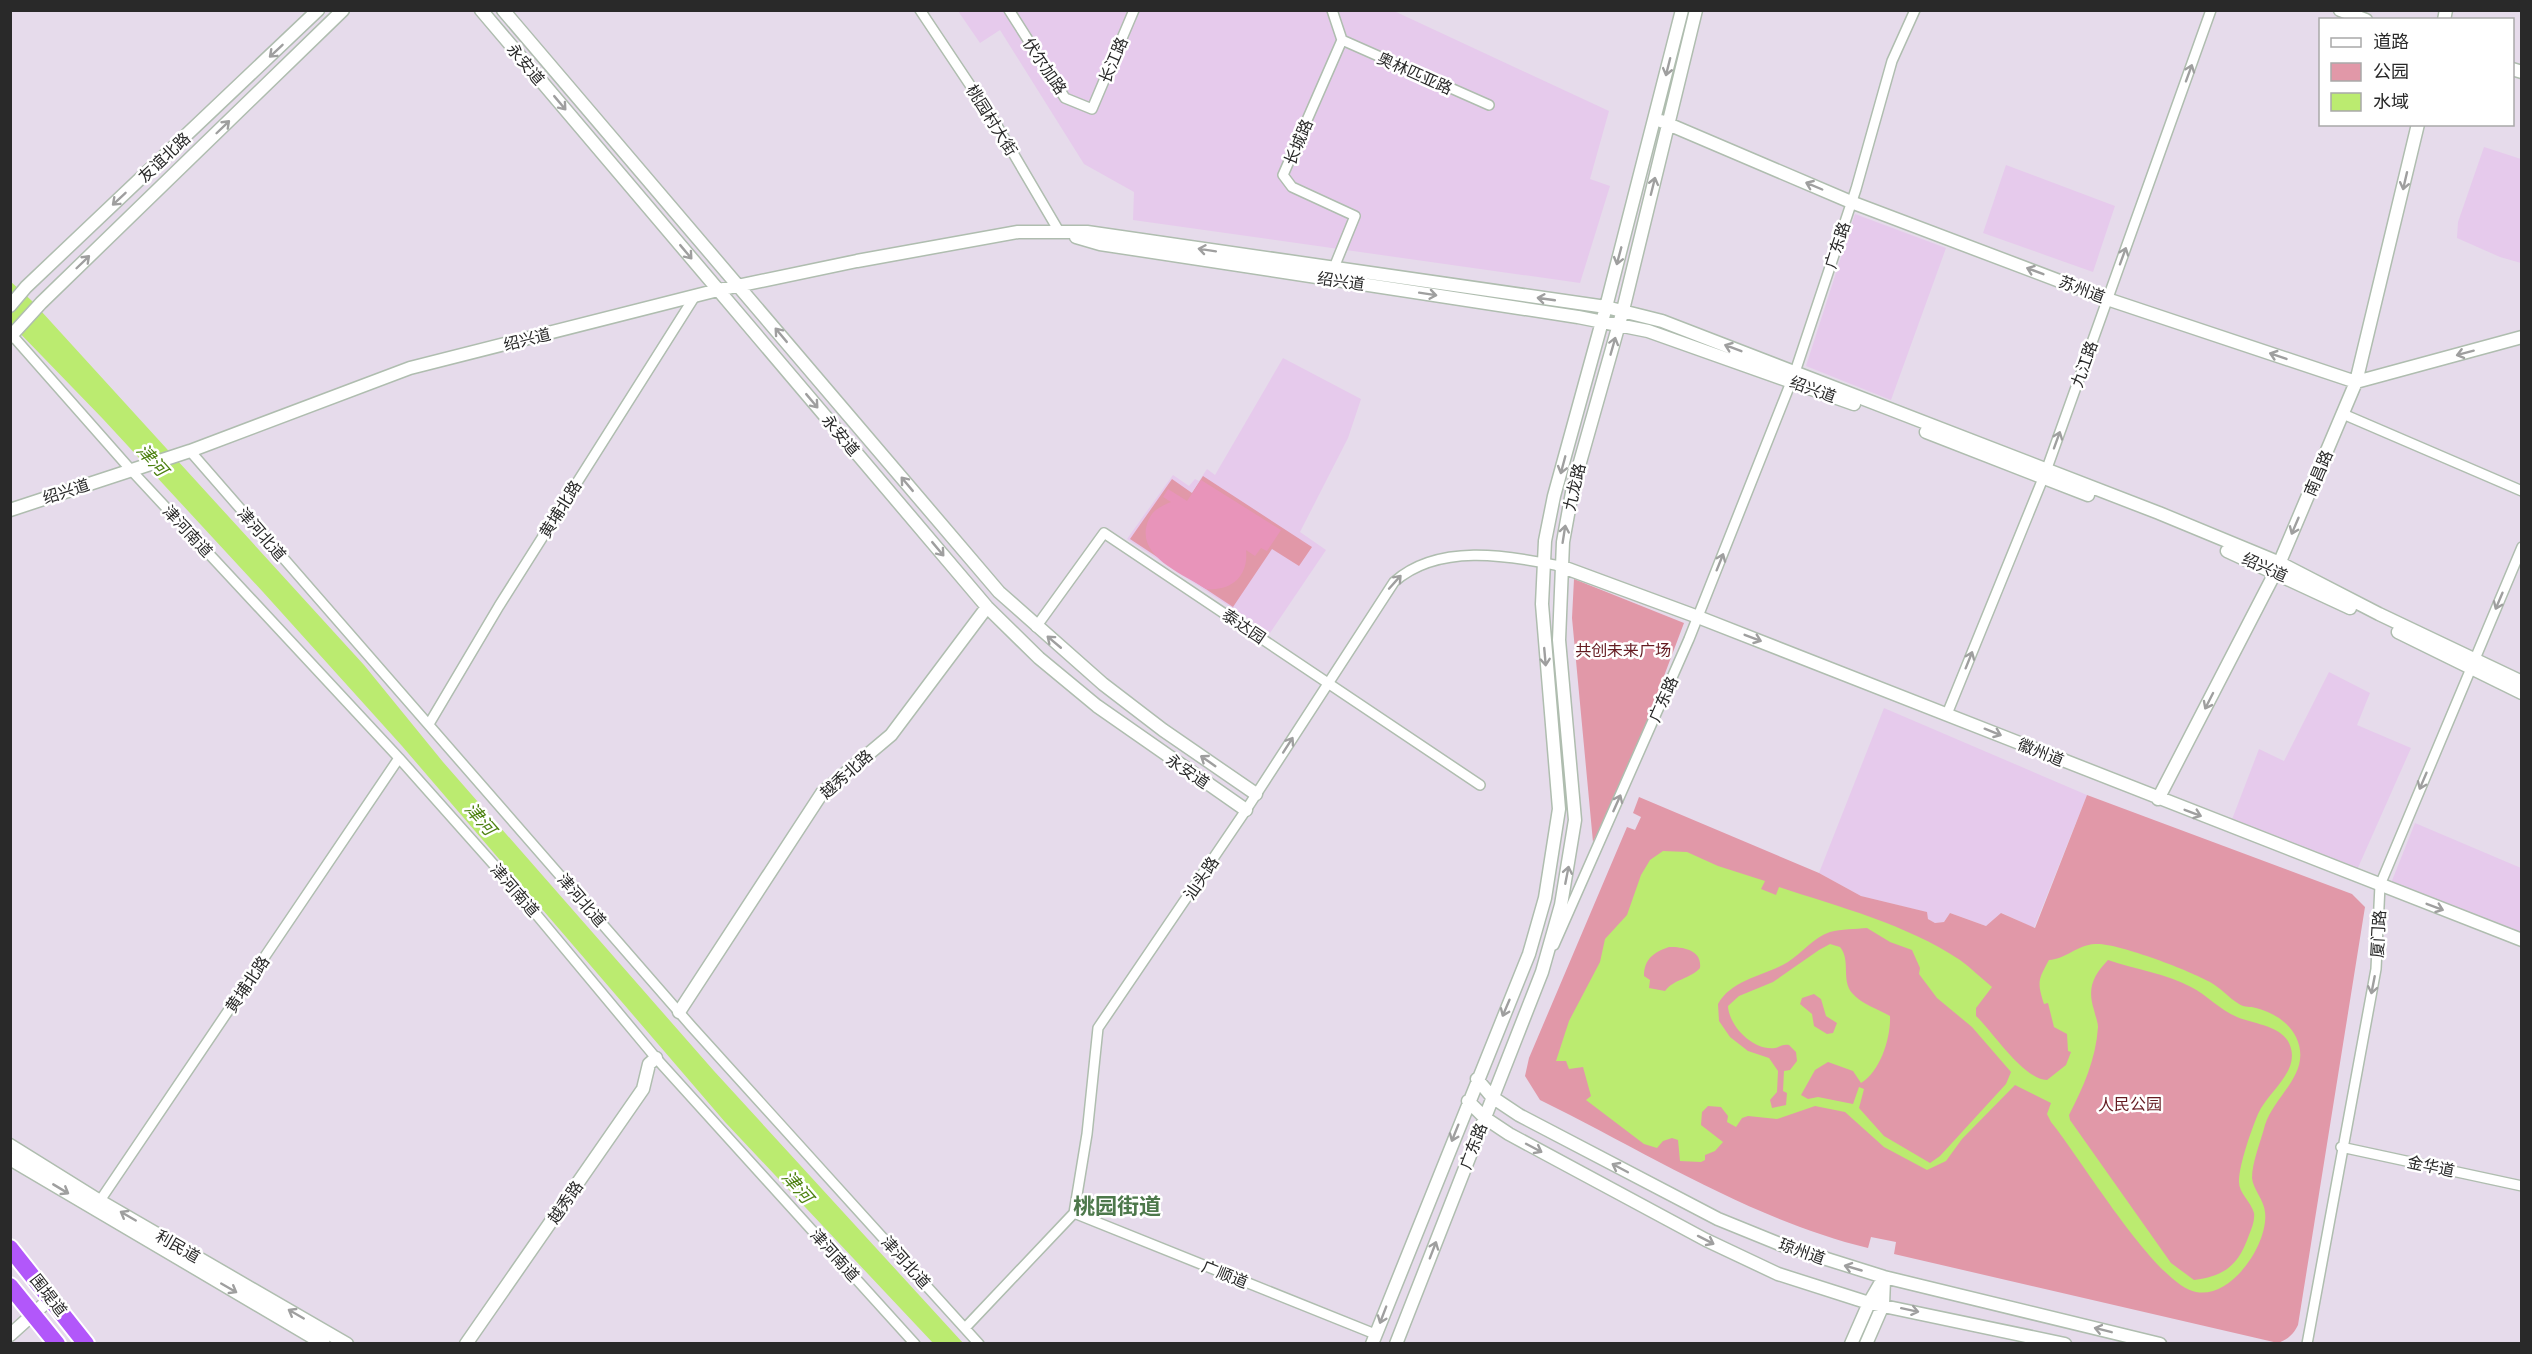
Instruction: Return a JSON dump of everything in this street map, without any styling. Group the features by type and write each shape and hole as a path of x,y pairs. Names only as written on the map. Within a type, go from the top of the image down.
{"highway":[{"name":"围堤道","path":"10,1248 86,1344"},
{"name":"围堤道","path":"10,1286 57,1344"}],"street":[{"name":"友谊北路","path":"10,306 26,288 318,10"},
{"name":"友谊北路","path":"11,336 40,303 343,10"},
{"name":"永安道","path":"481,10 987,607 1039,658 1097,706 1246,810"},
{"name":"永安道","path":"503,10 740,286 972,562 1036,627 1146,717 1256,794"},
{"name":"桃园村大街","path":"920,10 996,124 1060,233"},
{"name":"伏尔加路","path":"1009,10 1065,98 1092,109"},
{"name":"长江路","path":"1092,109 1134,10"},
{"path":"1332,10 1342,40"},
{"name":"九龙路","path":"1529,954 1545,898 1559,809 1557,761 1544,644 1542,562 1554,496 1606,307 1682,10"},
{"name":"九龙路","path":"1542,972 1561,905 1575,820 1559,639 1560,566 1573,487 1623,310 1696,10"},
{"name":"广东路","path":"1396,1344 1542,972 1698,617 1793,376 1851,202 1893,61 1915,10"},
{"name":"九江路","path":"1947,714 2044,475 2211,10"},
{"path":"2340,10 2361,18"},
{"name":"奥林匹亚路","path":"1342,40 1489,105"},
{"name":"长城路","path":"1333,270 1355,216 1292,187 1284,175 1342,40"},
{"name":"苏州道","path":"1655,118 1851,202 2108,299 2356,382"},
{"name":"南昌路","path":"2158,799 2278,567 2356,382 2418,126"},
{"name":"绍兴道","path":"10,510 190,451 410,368 694,296 857,261 1018,232 1109,235 1333,270 1606,307 1662,321 1793,376 2278,567 2472,664 2522,693"},
{"name":"绍兴道","path":"1060,233 1100,244 1619,325 1667,337 1793,376"},
{"name":"黄埔北路","path":"429,724 499,606 694,296"},
{"name":"津河南道","path":"11,336 131,470 399,758 915,1344"},
{"path":"2356,382 2522,337"},
{"path":"2343,414 2522,490"},
{"name":"津河北道","path":"190,451 679,1012 979,1344"},
{"name":"泰达园","path":"1036,627 1104,533 1480,785"},
{"name":"厦门路","path":"2307,1344 2341,1147 2376,969 2380,885 2522,547"},
{"name":"汕头路","path":"1074,1213 1087,1134 1098,1028 1246,810 1394,582 1419,564 1451,557 1496,557 1560,566"},
{"name":"徽州道","path":"1560,566 1698,617 2522,940"},
{"name":"越秀北路","path":"679,1012 822,792 891,735 987,607"},
{"name":"绍兴道","path":"2472,664 2522,682"},
{"name":"黄埔北路","path":"97,1205 399,758"},
{"name":"广东路","path":"1373,1339 1529,954"},
{"name":"越秀路","path":"466,1344 643,1089 649,1064 660,1055"},
{"name":"琼州道","path":"1477,1079 1492,1097 1519,1115 1718,1219 1782,1245 1884,1277 2160,1344"},
{"path":"1468,1101 1485,1118"},
{"name":"琼州道","path":"1485,1118 1509,1134 1741,1258 1778,1274 1869,1303 2066,1344"},
{"name":"利民道","path":"10,1145 97,1205 324,1344"},
{"name":"金华道","path":"2341,1147 2522,1186"},
{"name":"利民道","path":"10,1159 347,1344"},
{"path":"965,1328 1074,1213"},
{"name":"广顺道","path":"1074,1213 1373,1339"},
{"path":"1851,1344 1869,1303 1884,1277"},
{"path":"1866,1344 1883,1305 1884,1277"},
{"path":"10,1335 49,1295"},
{"path":"10,1324 31,1311"}],"shaded area":[{"path":"958,11 1394,11 1609,111 1590,179 1610,186 1580,283 1133,220 1134,192 1084,164 1000,30 980,43"},
{"path":"2484,147 2521,159 2521,263 2500,257 2457,238 2458,222"},
{"path":"2006,165 2115,206 2093,272 1983,233"},
{"path":"1855,214 1946,248 1891,400 1806,366"},
{"path":"1283,358 1361,399 1348,438 1300,532 1326,550 1270,633 1127,539 1173,475 1189,486 1195,479 1199,481 1207,469 1215,475"},
{"path":"1201,480 1281,530 1267,551 1261,548 1255,556 1246,550 1245,567 1242,574 1231,585 1224,588 1206,589 1175,571 1155,555 1146,536 1147,524 1153,513 1171,502 1163,497 1168,489 1187,501"},
{"path":"2329,672 2370,693 2357,725 2411,748 2357,870 2231,822 2259,749 2284,761"},
{"path":"1884,708 2087,795 2034,928 2002,913 1986,926 1950,913 1944,922 1935,923 1928,919 1926,912 1861,896 1819,873"},
{"path":"2415,823 2521,868 2521,934 2391,883"}],"green space":[{"path":"1203,476 1312,547 1299,566 1272,549 1233,607 1130,539 1172,479 1192,493"},
{"name":"共创未来广场","path":"1574,579 1684,623 1632,761 1593,842 1572,618"},
{"name":"人民公园","path":"2087,795 2352,894 2365,907 2298,1325 2292,1334 2278,1343 1894,1254 1896,1242 1871,1237 1868,1248 1824,1235 1782,1220 1700,1183 1540,1100 1525,1076 1529,1058 1627,827 1635,830 1641,817 1633,813 1639,797 1819,873 1861,896 1927,912 1928,919 1935,923 1944,922 1950,913 1986,926 2001,913 2035,928"}],"water":[{"name":"津河","path":"10,281 31,300 364,665 443,762 714,1071 963,1343 933,1343 725,1122 402,746 103,419 11,324"},
{"path":"1663,851 1687,852 1718,866 1765,881 1761,889 1776,895 1779,887 1895,926 1939,947 1960,960 1992,987 1976,1008 1976,1016 2019,1064 2038,1078 2047,1080 2066,1065 2071,1052 2068,1051 2067,1034 2054,1027 2048,1003 2044,1004 2040,991 2041,977 2049,960 2089,945 2105,945 2136,952 2187,971 2218,987 2235,1002 2279,1018 2296,1037 2300,1050 2300,1062 2291,1083 2270,1114 2255,1158 2252,1178 2264,1208 2265,1225 2261,1239 2246,1266 2223,1287 2209,1292 2196,1292 2179,1284 2140,1244 2119,1218 2051,1122 2047,1114 2051,1103 2015,1085 1962,1139 1946,1161 1927,1170 1884,1147 1845,1112 1815,1106 1777,1119 1748,1116 1742,1118 1736,1127 1727,1122 1728,1116 1721,1107 1708,1106 1702,1112 1701,1125 1723,1142 1715,1151 1705,1155 1705,1160 1701,1162 1680,1161 1678,1140 1672,1138 1663,1141 1657,1148 1644,1144 1586,1100 1591,1096 1583,1067 1569,1069 1566,1061 1556,1061 1569,1021 1600,962 1605,939 1627,915 1641,875 1650,860","holes":["1867,928 1890,942 1912,950 1920,968 1919,974 1937,998 1972,1027 2011,1072 2006,1084 1940,1156 1930,1163 1884,1136 1859,1108 1864,1089 1859,1087 1853,1104 1818,1097 1808,1099 1801,1095 1815,1070 1828,1062 1853,1071 1861,1083 1868,1078 1879,1063 1889,1034 1890,1016 1856,997 1849,988 1845,958 1840,947 1830,944 1773,982 1739,996 1728,1006 1729,1014 1738,1029 1751,1041 1767,1048 1789,1045 1796,1052 1797,1061 1790,1070 1784,1071 1783,1091 1787,1093 1786,1105 1772,1108 1770,1100 1777,1092 1778,1071 1769,1058 1748,1051 1730,1037 1719,1021 1718,1004 1732,989 1740,983 1779,967 1813,941 1839,930","1669,947 1686,949 1695,953 1700,962 1700,968 1696,972 1665,991 1649,988 1650,980 1644,976 1648,961 1654,954","2108,960 2182,982 2231,1014 2279,1032 2289,1043 2292,1053 2288,1072 2258,1114 2241,1164 2239,1185 2254,1213 2252,1227 2241,1254 2223,1272 2194,1280 2171,1263 2070,1120 2069,1115 2084,1084 2095,1050 2098,1027 2091,989 2095,977","1814,994 1821,999 1826,1016 1837,1023 1833,1033 1827,1034 1814,1026 1812,1014 1800,1004 1802,998"]}],"district":[{"name":"桃园街道","path":"1117,1206"}]}
